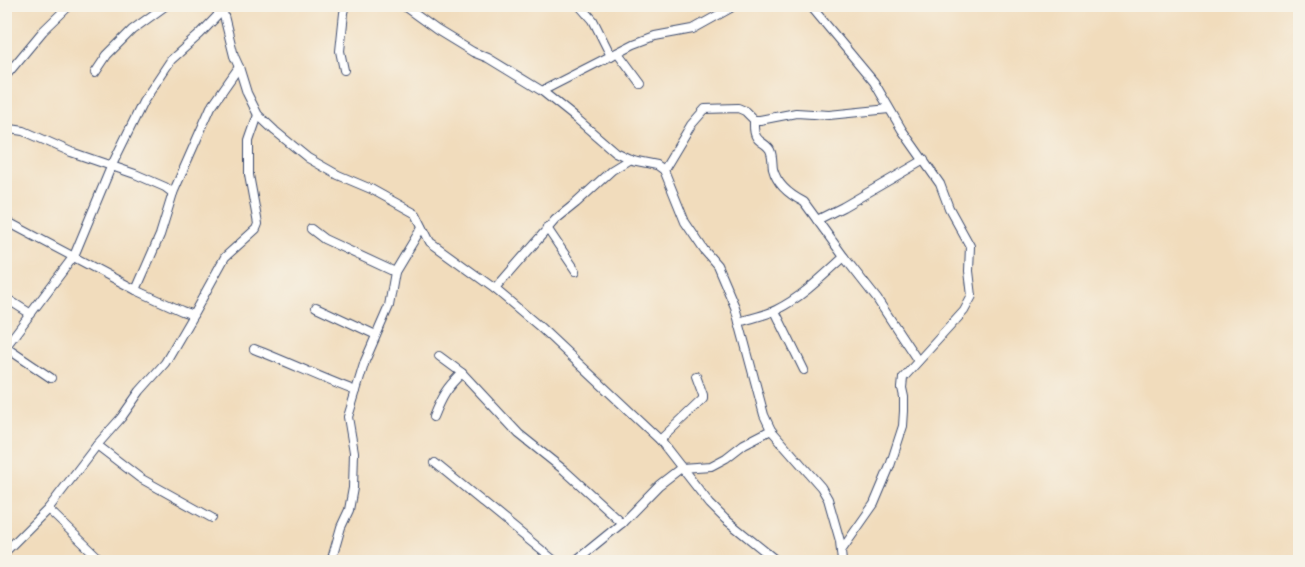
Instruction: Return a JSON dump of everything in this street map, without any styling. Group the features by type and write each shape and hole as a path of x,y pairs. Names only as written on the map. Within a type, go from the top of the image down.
{"street":[{"path":"4,78 43,31 71,4"},
{"path":"95,73 107,55 132,30 168,4"},
{"path":"344,69 340,51 346,4"},
{"path":"401,4 437,30 473,52 488,57 542,91 606,146 621,156 657,165 664,170 686,222 717,265 735,307 764,415 771,430 821,487 828,499 840,541 843,562"},
{"path":"579,4 614,54 641,84"},
{"path":"542,91 634,44 655,36 693,28 738,4"},
{"path":"809,4 874,82 889,109 940,184 949,208 970,246 969,271 972,296 964,311 903,378 903,426 890,466 874,504 841,551"},
{"path":"222,7 234,56 247,93 258,115 309,158 416,214 430,242 495,289 540,327 660,440 710,504 725,519 777,562"},
{"path":"51,378 5,348 74,256 111,167 143,102 171,60 200,34 222,7"},
{"path":"136,290 160,235 173,193 211,107 239,67"},
{"path":"664,170 692,125 705,109 738,108 745,111 754,120 756,137 770,149 774,171 783,188 804,202 877,299 918,361"},
{"path":"754,120 796,113 829,115 889,109"},
{"path":"4,553 48,509 140,391 165,363 225,257 256,230 258,224 249,175 249,141 258,115"},
{"path":"4,128 24,130 71,152 135,174 173,193"},
{"path":"495,289 555,219 612,170 630,159"},
{"path":"817,220 924,160"},
{"path":"4,220 153,299 193,315"},
{"path":"331,562 341,527 349,510 353,488 354,452 348,417 365,361 389,306 395,272 422,227"},
{"path":"547,228 576,272"},
{"path":"311,229 324,238 395,272"},
{"path":"739,322 775,311 810,288 844,257"},
{"path":"4,297 31,314"},
{"path":"316,307 376,335"},
{"path":"775,311 804,370"},
{"path":"254,349 356,392"},
{"path":"439,356 462,374 519,434 564,470 622,523"},
{"path":"433,417 449,385 462,374"},
{"path":"660,440 703,399 704,395 696,376"},
{"path":"580,561 659,485 681,468 711,466 744,444 771,430"},
{"path":"97,445 140,478 212,518"},
{"path":"435,463 556,562"},
{"path":"48,509 103,562"}]}
